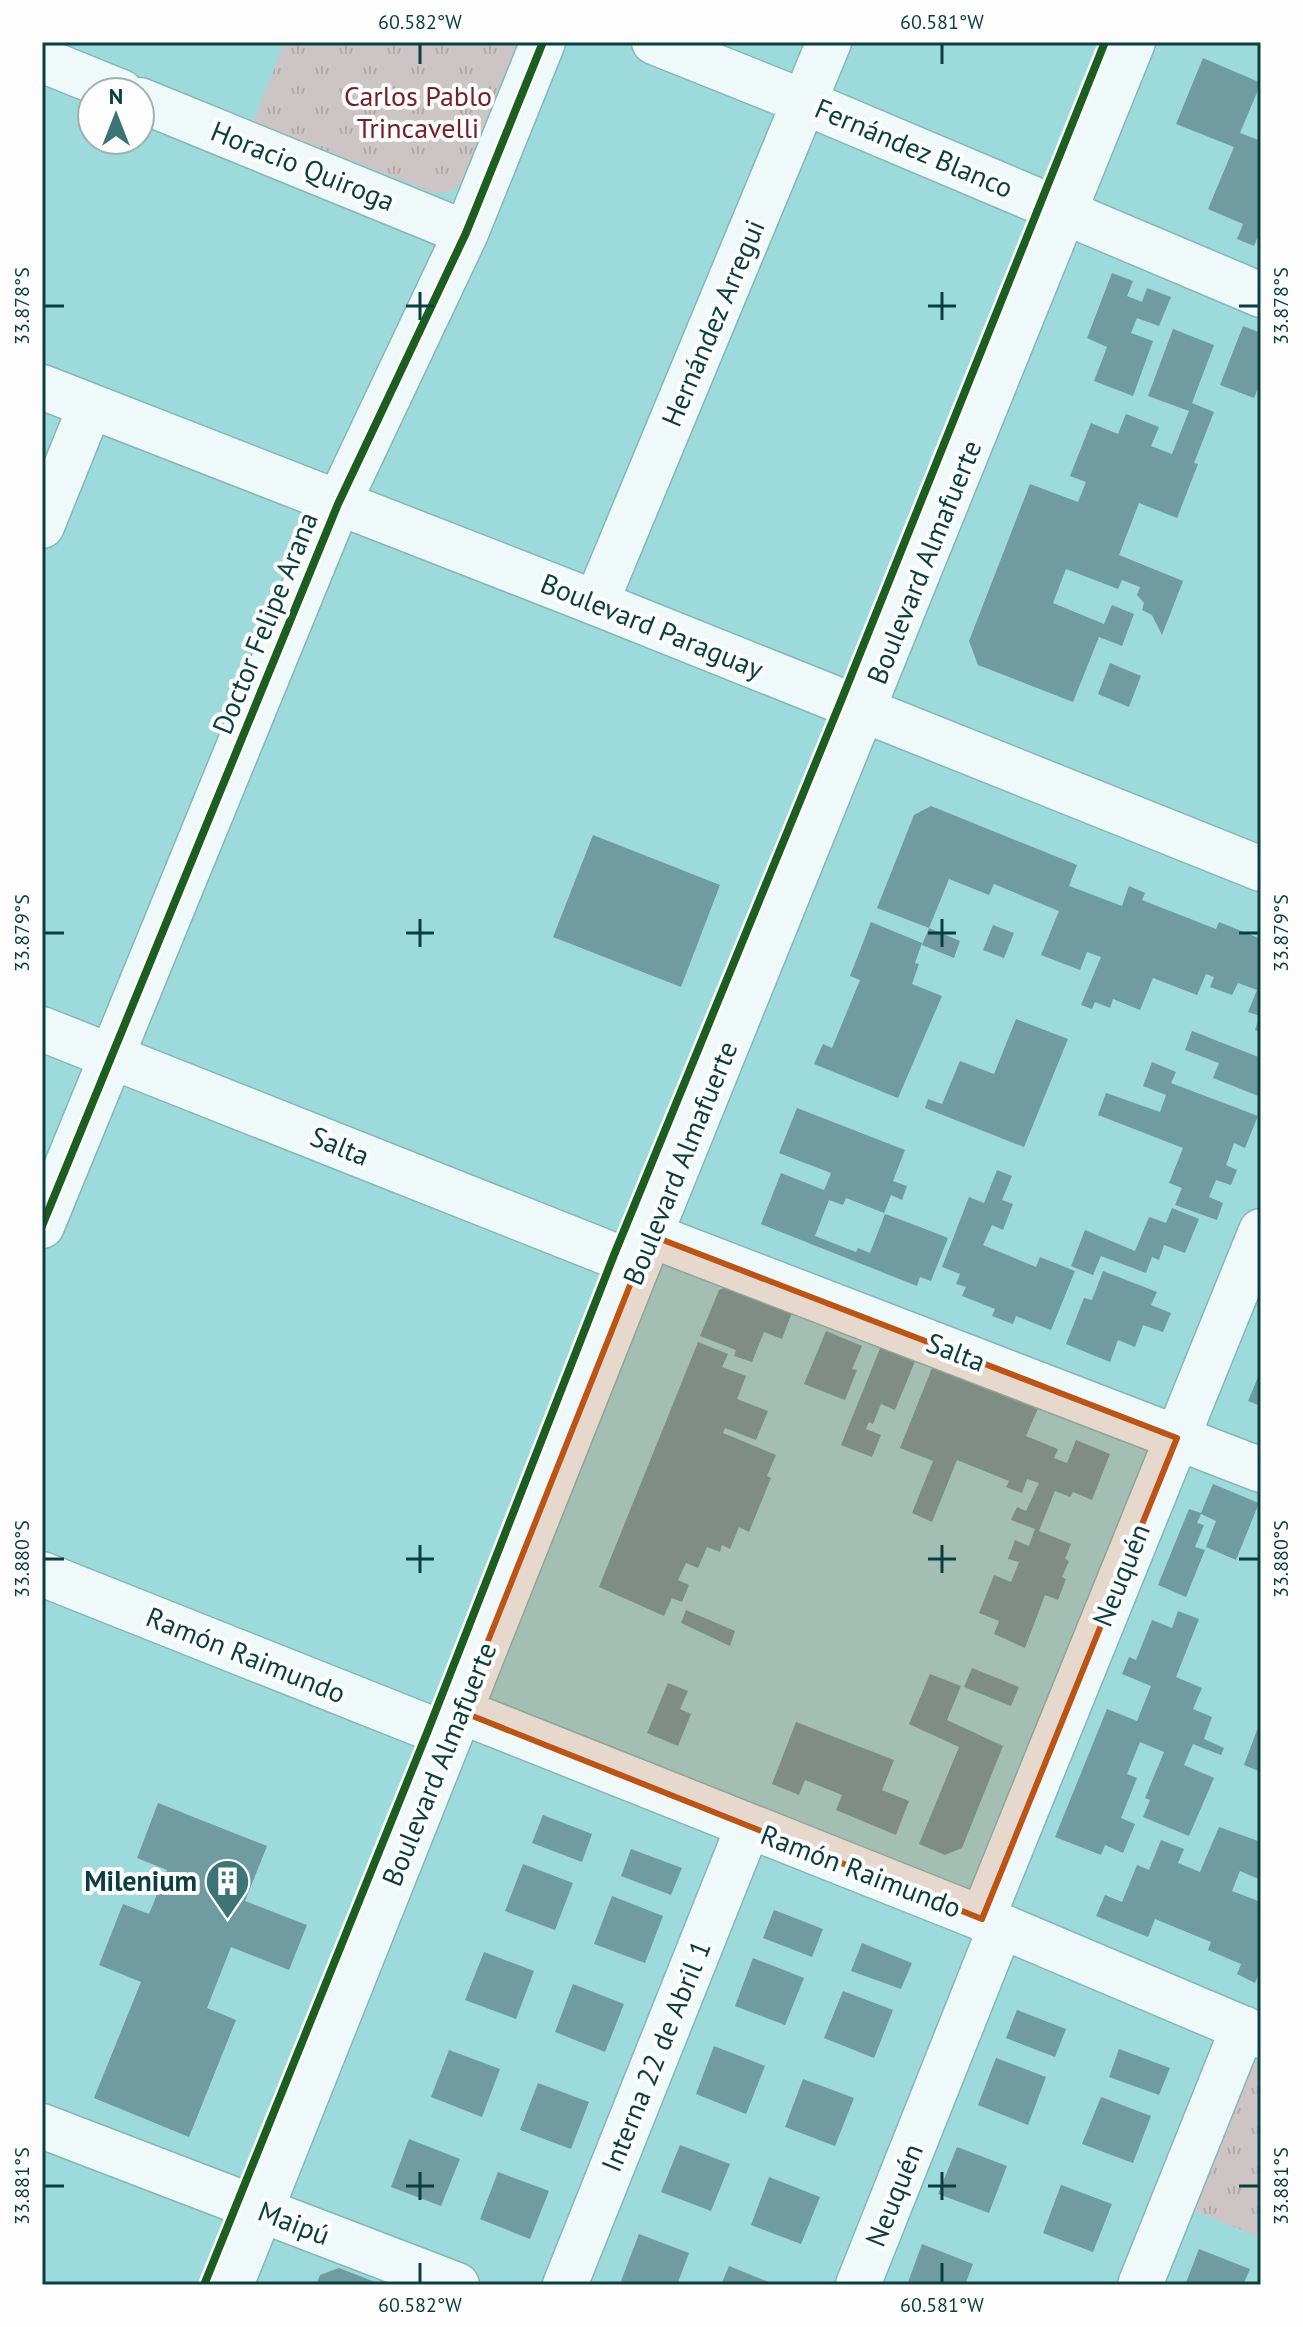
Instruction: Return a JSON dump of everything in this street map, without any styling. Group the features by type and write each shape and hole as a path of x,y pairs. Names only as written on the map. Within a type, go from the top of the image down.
{"street":[{"name":"Doctor Felipe Arana","path":"42,1226 338,504 466,233 543,42"},
{"name":"Fernández Blanco","path":"654,42 1261,295"},
{"name":"Hernández Arregui","path":"596,603 829,42"},
{"name":"Boulevard Almafuerte","path":"231,2285 644,1250 1133,42"},
{"path":"42,60 82,76"},
{"name":"Horacio Quiroga","path":"156,107 466,233"},
{"name":"Boulevard Paraguay","path":"42,387 596,603 1261,869"},
{"path":"42,526 90,407"},
{"name":"Salta","path":"42,1029 644,1250 1261,1470"},
{"name":"Neuquén","path":"858,2285 992,1922 1177,1438 1261,1231"},
{"name":"Ramón Raimundo","path":"42,1574 748,1827 992,1922 1252,2032"},
{"name":"Interna 22 de Abril 1","path":"565,2285 748,1827"},
{"path":"1140,2285 1252,2032"},
{"name":"Maipú","path":"42,2126 457,2285"}],"highlighted area":[{"path":"650,1235 1177,1438 982,1919 460,1711"}],"green space":[{"name":"Carlos Pablo Trincavelli","path":"285,42 522,42 464,181 451,190 435,193 253,122"},
{"path":"1261,2060 1261,2238 1191,2209 1244,2075"}],"building":[{"path":"1203,58 1261,83 1240,133 1261,141 1261,229 1254,246 1237,239 1243,224 1208,209 1234,147 1176,124"},
{"path":"1112,273 1133,281 1127,296 1142,302 1147,288 1171,297 1159,326 1137,318 1131,333 1153,341 1133,396 1094,381 1107,347 1087,338"},
{"path":"1243,326 1261,333 1261,381 1254,398 1220,385"},
{"path":"1173,329 1214,345 1192,403 1214,412 1177,518 1139,503 1119,555 1183,581 1162,635 1152,615 1142,610 1144,603 1137,595 1140,587 1122,580 1118,589 1066,569 1053,603 1104,624 1112,605 1134,614 1122,646 1099,637 1073,702 978,665 969,641 1030,484 1078,502 1086,482 1070,476 1091,423 1118,434 1126,414 1159,427 1151,446 1172,454 1189,411 1148,396"},
{"path":"1110,663 1141,676 1129,707 1098,694"},
{"path":"931,806 1077,865 1069,886 1122,906 1129,886 1145,893 1142,900 1216,929 1219,922 1261,939 1261,1032 1255,1030 1260,1016 1248,1012 1257,990 1238,983 1232,995 1210,987 1214,977 1206,974 1197,995 1153,978 1140,1010 1113,999 1110,1008 1095,1002 1092,1009 1081,1005 1101,957 1087,952 1080,970 1041,955 1059,911 994,884 989,895 949,879 929,928 877,908 914,815"},
{"path":"593,835 720,885 681,987 553,937"},
{"path":"871,922 922,943 912,984 942,996 898,1098 814,1064 823,1044 832,1048 860,980 850,976"},
{"path":"993,925 1014,933 1004,958 983,950"},
{"path":"929,928 960,941 954,958 922,945"},
{"path":"1016,1019 1068,1039 1024,1147 925,1108 928,1099 942,1104 960,1061 994,1074"},
{"path":"1192,1031 1261,1058 1261,1097 1213,1078 1219,1063 1185,1050"},
{"path":"1152,1062 1176,1072 1171,1083 1258,1116 1245,1148 1234,1143 1226,1165 1237,1170 1231,1185 1216,1180 1209,1197 1223,1203 1217,1220 1175,1205 1182,1188 1169,1183 1183,1148 1098,1115 1106,1093 1160,1112 1166,1095 1143,1086"},
{"path":"797,1108 905,1150 893,1181 907,1186 902,1200 891,1195 884,1213 846,1198 843,1205 829,1200 815,1236 856,1252 858,1248 870,1253 885,1214 928,1230 948,1238 931,1281 920,1277 917,1286 761,1224 781,1173 824,1190 831,1173 779,1153"},
{"path":"997,1170 1012,1176 1002,1200 1013,1204 1003,1230 992,1225 983,1245 1036,1267 1040,1257 1075,1271 1051,1330 1016,1316 1013,1324 992,1316 995,1309 962,1296 966,1287 956,1284 960,1274 942,1267 969,1197 984,1203"},
{"path":"1172,1208 1199,1219 1185,1253 1164,1245 1159,1260 1152,1257 1146,1273 1101,1256 1093,1275 1071,1266 1085,1230 1135,1251 1149,1217 1166,1223"},
{"path":"1103,1271 1157,1292 1151,1305 1171,1313 1163,1332 1143,1325 1135,1347 1118,1340 1110,1362 1066,1344 1084,1298 1092,1300"},
{"path":"736,1283 793,1310 782,1339 764,1332 752,1362 734,1356 736,1350 700,1336 719,1290"},
{"path":"826,1331 862,1346 852,1369 857,1370 845,1400 804,1384"},
{"path":"698,1342 728,1354 722,1367 746,1376 737,1399 768,1411 756,1440 725,1428 723,1433 776,1455 767,1476 771,1478 749,1532 739,1527 730,1549 722,1545 720,1552 707,1547 698,1568 686,1563 678,1580 689,1585 682,1602 672,1598 664,1616 599,1587"},
{"path":"881,1346 916,1359 895,1410 881,1404 873,1424 869,1422 866,1429 881,1435 872,1457 841,1445"},
{"path":"934,1363 1039,1406 1026,1436 1058,1449 1054,1458 1067,1463 1076,1440 1110,1454 1092,1500 1073,1492 1070,1497 1055,1491 1039,1531 1071,1544 1065,1559 1069,1561 1062,1577 1066,1579 1058,1600 1045,1595 1025,1648 994,1634 999,1621 979,1613 994,1575 1011,1582 1019,1562 1008,1559 1015,1540 1029,1546 1035,1529 1011,1520 1017,1507 1026,1511 1039,1483 1027,1479 1022,1493 1006,1487 1009,1481 957,1460 932,1522 912,1513 933,1461 900,1448"},
{"path":"1261,1370 1261,1406 1248,1401"},
{"path":"1213,1484 1259,1503 1236,1560 1206,1547 1216,1521 1201,1514 1197,1523 1204,1525 1195,1547 1205,1550 1186,1597 1158,1585 1189,1509 1201,1513"},
{"path":"686,1610 735,1631 730,1646 681,1623"},
{"path":"1178,1611 1199,1619 1176,1677 1202,1688 1193,1709 1212,1717 1204,1739 1224,1748 1221,1755 1193,1744 1184,1765 1214,1778 1189,1836 1143,1817 1150,1800 1145,1798 1164,1752 1140,1742 1127,1774 1137,1778 1121,1818 1135,1824 1123,1853 1105,1845 1101,1855 1055,1837 1107,1709 1137,1721 1151,1686 1122,1674 1129,1657 1136,1660 1152,1620 1172,1628"},
{"path":"972,1668 1019,1687 1011,1706 964,1687"},
{"path":"930,1674 961,1686 947,1720 1003,1746 962,1848 945,1855 919,1844 959,1747 909,1724"},
{"path":"668,1683 688,1691 680,1709 691,1714 678,1746 647,1733"},
{"path":"796,1722 894,1760 882,1790 909,1801 896,1835 836,1810 842,1795 805,1780 799,1795 772,1784"},
{"path":"1257,1730 1261,1731 1261,1772 1244,1765"},
{"path":"158,1803 267,1846 245,1901 307,1925 289,1970 231,1947 207,2008 236,2020 189,2137 94,2098 141,1982 99,1965 123,1904 149,1914 167,1870 137,1858"},
{"path":"543,1815 592,1834 582,1862 532,1843"},
{"path":"1219,1827 1261,1842 1261,1880 1240,1871 1232,1891 1261,1902 1261,1968 1255,1983 1237,1974 1241,1964 1208,1950 1211,1942 1155,1919 1148,1937 1096,1916 1105,1895 1122,1902 1137,1865 1149,1870 1161,1840 1184,1849 1178,1863 1200,1872"},
{"path":"631,1849 682,1868 671,1895 621,1876"},
{"path":"523,1864 573,1883 555,1930 505,1911"},
{"path":"612,1896 663,1916 645,1963 594,1944"},
{"path":"774,1910 823,1929 812,1957 763,1938"},
{"path":"862,1943 912,1963 901,1989 851,1971"},
{"path":"484,1952 534,1971 516,2019 465,2000"},
{"path":"753,1958 804,1978 785,2025 735,2006"},
{"path":"573,1984 624,2004 605,2052 555,2032"},
{"path":"843,1991 893,2010 874,2058 824,2038"},
{"path":"1017,2010 1066,2029 1055,2057 1006,2038"},
{"path":"714,2046 765,2066 746,2114 696,2094"},
{"path":"1119,2049 1170,2068 1159,2095 1109,2077"},
{"path":"449,2050 500,2069 482,2117 431,2097"},
{"path":"996,2058 1046,2077 1028,2125 978,2105"},
{"path":"803,2079 854,2098 835,2146 785,2127"},
{"path":"538,2083 589,2102 571,2149 520,2130"},
{"path":"1101,2097 1151,2116 1133,2163 1082,2144"},
{"path":"409,2139 460,2159 441,2206 391,2187"},
{"path":"680,2145 730,2164 711,2211 661,2192"},
{"path":"957,2147 1007,2166 989,2213 938,2194"},
{"path":"498,2172 549,2191 530,2239 480,2219"},
{"path":"769,2177 820,2197 801,2244 751,2225"},
{"path":"1061,2185 1112,2204 1093,2252 1043,2233"},
{"path":"639,2234 689,2253 677,2285 630,2285 621,2281"},
{"path":"922,2244 973,2264 965,2285 907,2285"},
{"path":"1199,2249 1250,2269 1243,2285 1185,2285"},
{"path":"729,2266 776,2285 721,2285"},
{"path":"339,2268 383,2285 316,2285 320,2275"}],"cycle path":[{"path":"42,1226 338,504 466,233 543,42"},
{"path":"204,2285 429,1728 614,1255 841,701 1105,42"}],"place":[{"name":"Milenium","path":"228,1920"}]}
